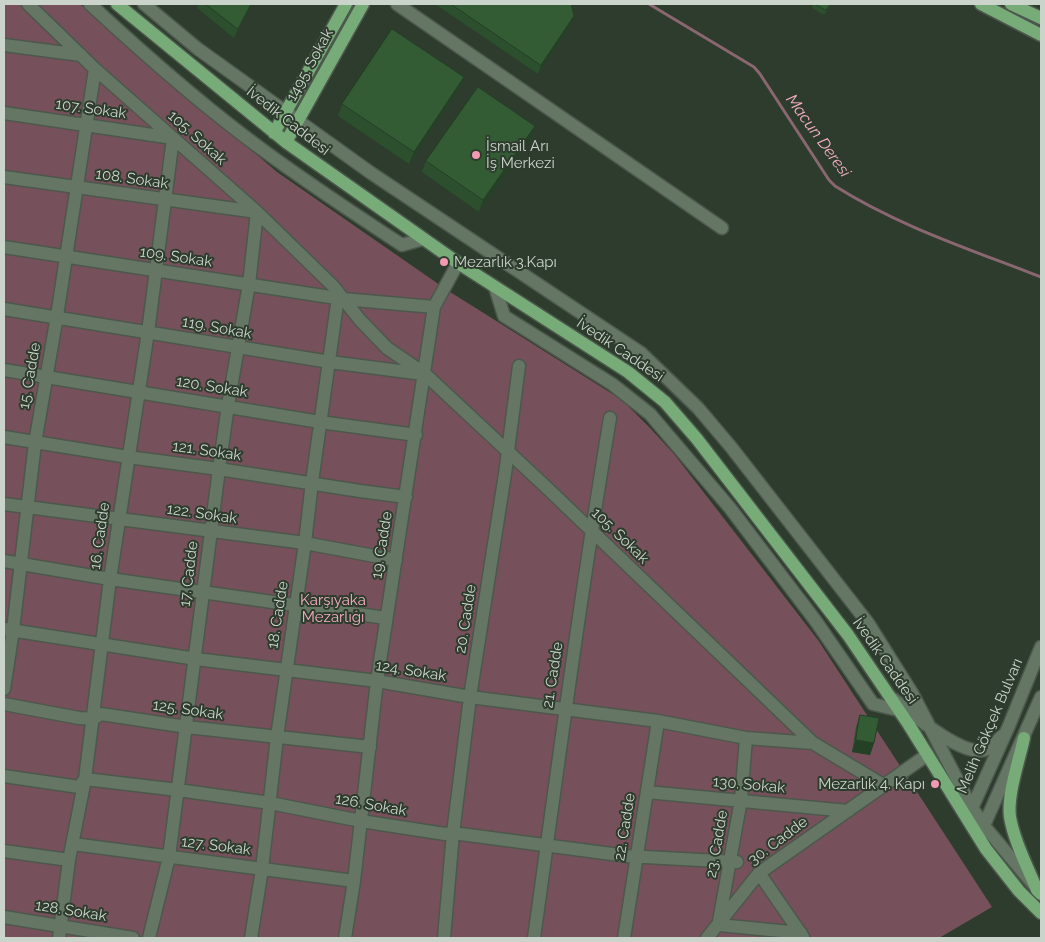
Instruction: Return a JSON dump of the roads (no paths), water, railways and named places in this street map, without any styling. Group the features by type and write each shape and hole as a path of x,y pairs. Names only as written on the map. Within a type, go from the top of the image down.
{"main road":[{"name":"İvedik Caddesi","path":"117,4 286,142 458,263 628,372 665,402 697,439 848,635 927,754 968,811 1001,870 1019,892 1041,913"},
{"name":"1495. Sokak","path":"274,133 346,4"},
{"name":"1495. Sokak","path":"286,142 363,4"},
{"path":"981,4 1041,35"},
{"path":"1011,4 1041,18"},
{"path":"1024,738 1012,787 1010,817 1019,846 1039,892"}],"street":[{"name":"105. Sokak","path":"28,4 95,69 256,212 333,286 360,320 387,348 425,374 813,743 884,785"},
{"path":"90,4 186,89 265,152 334,202 402,245 423,239"},
{"path":"144,4 198,49 297,122 457,232 641,353 698,408 731,447 762,490 868,623 912,693 930,726 968,811"},
{"path":"397,4 722,228"},
{"path":"139,48 152,33"},
{"path":"4,45 81,55"},
{"name":"15. Cadde","path":"4,689 8,629 21,563 26,506 35,443 57,316 85,124 95,69"},
{"name":"107. Sokak","path":"4,113 173,138"},
{"name":"16. Cadde","path":"60,932 69,860 85,779 110,579 148,332 173,138"},
{"name":"108. Sokak","path":"4,177 256,212"},
{"name":"17. Cadde","path":"149,938 169,857 219,469 249,284 256,212"},
{"name":"109. Sokak","path":"4,247 341,298"},
{"path":"341,298 434,307 458,263"},
{"path":"495,287 504,316 612,384 650,414 730,508 815,620 872,704 898,710"},
{"name":"18. Cadde","path":"251,938 262,869 276,737 305,543 320,422 341,298"},
{"name":"19. Cadde","path":"345,938 362,821 377,681 434,307"},
{"name":"119. Sokak","path":"4,309 57,316 239,348 425,374"},
{"name":"20. Cadde","path":"444,938 453,832 470,697 519,366"},
{"name":"120. Sokak","path":"4,370 320,422 416,435"},
{"name":"21. Cadde","path":"534,938 591,530 610,418"},
{"name":"121. Sokak","path":"4,437 406,497"},
{"name":"122. Sokak","path":"4,504 305,543 396,560"},
{"path":"4,561 203,593 386,618"},
{"name":"124. Sokak","path":"8,629 196,659 377,681 470,697 658,721 746,738 813,743"},
{"name":"Melih Gökçek Bulvarı","path":"968,811 1008,728 1041,647"},
{"path":"889,696 951,742 968,749 982,751 993,746 1008,728"},
{"path":"1039,892 981,832 1041,697"},
{"name":"125. Sokak","path":"4,704 79,718 93,719 102,714 187,727 370,747"},
{"name":"22. Cadde","path":"624,938 658,721"},
{"name":"23. Cadde","path":"717,938 734,861 746,738"},
{"name":"30. Cadde","path":"707,938 759,873 927,754"},
{"name":"126. Sokak","path":"4,776 79,787 85,779 178,790 270,803 362,821 445,834 453,832 626,856 637,855 734,861"},
{"name":"130. Sokak","path":"647,792 848,811"},
{"name":"127. Sokak","path":"73,844 354,881"},
{"path":"4,851 69,860"},
{"path":"759,873 802,936"},
{"name":"128. Sokak","path":"4,917 60,932 133,938"},
{"path":"719,925 802,936"}],"waterway":[{"name":"Macun Deresi","path":"649,4 754,67 829,180 835,186 910,225 1041,277"}],"place":[{"name":"İsmail Arı İş Merkezi","path":"476,155"},
{"name":"Mezarlık 3.Kapı","path":"444,262"},
{"name":"Mezarlık 4. Kapı","path":"935,784"}],"park label":[{"name":"Karşıyaka Mezarlığı","path":"333,608"}]}
